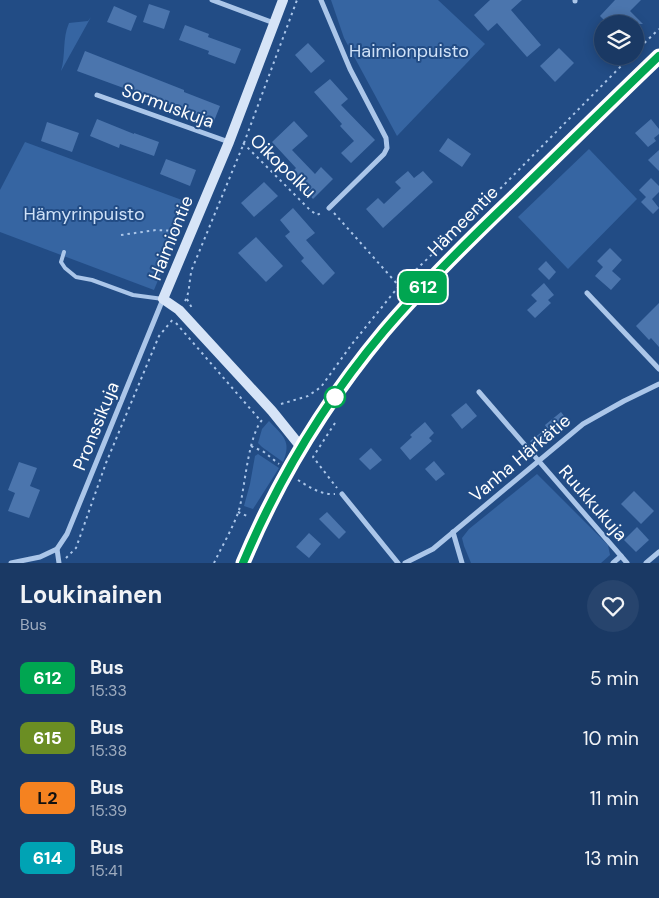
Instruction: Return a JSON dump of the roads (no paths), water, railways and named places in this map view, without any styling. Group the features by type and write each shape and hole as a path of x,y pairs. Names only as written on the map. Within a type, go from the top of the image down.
{"highway":[{"name":"Hämeentie","path":"243,563 301,447 329,404 383,332 463,246 659,56"}],"street":[{"path":"212,0 274,23"},
{"name":"Haimiontie","path":"283,0 230,140 163,299 179,310 272,411 301,447"},
{"path":"321,0 350,69 386,138 387,148 384,154 329,208"},
{"name":"Sormuskuja","path":"97,95 230,140"},
{"path":"587,293 659,369"},
{"name":"Pronssikuja","path":"57,549 67,534 163,299"},
{"name":"Vanha Härkätie","path":"405,563 433,549 537,460 583,424 659,384"},
{"name":"Ruukkukuja","path":"479,392 628,563"},
{"path":"342,494 398,563"},
{"path":"453,532 462,563"},
{"path":"12,563 40,557 57,549 59,563"},
{"path":"646,563 659,552"},
{"path":"613,563 621,556"}],"lane":[{"path":"64,252 61,262 76,277 92,280 133,295 163,299"}],"park label":[{"name":"Haimionpuisto","path":"409,51"},
{"name":"Hämyrinpuisto","path":"84,214"}]}
